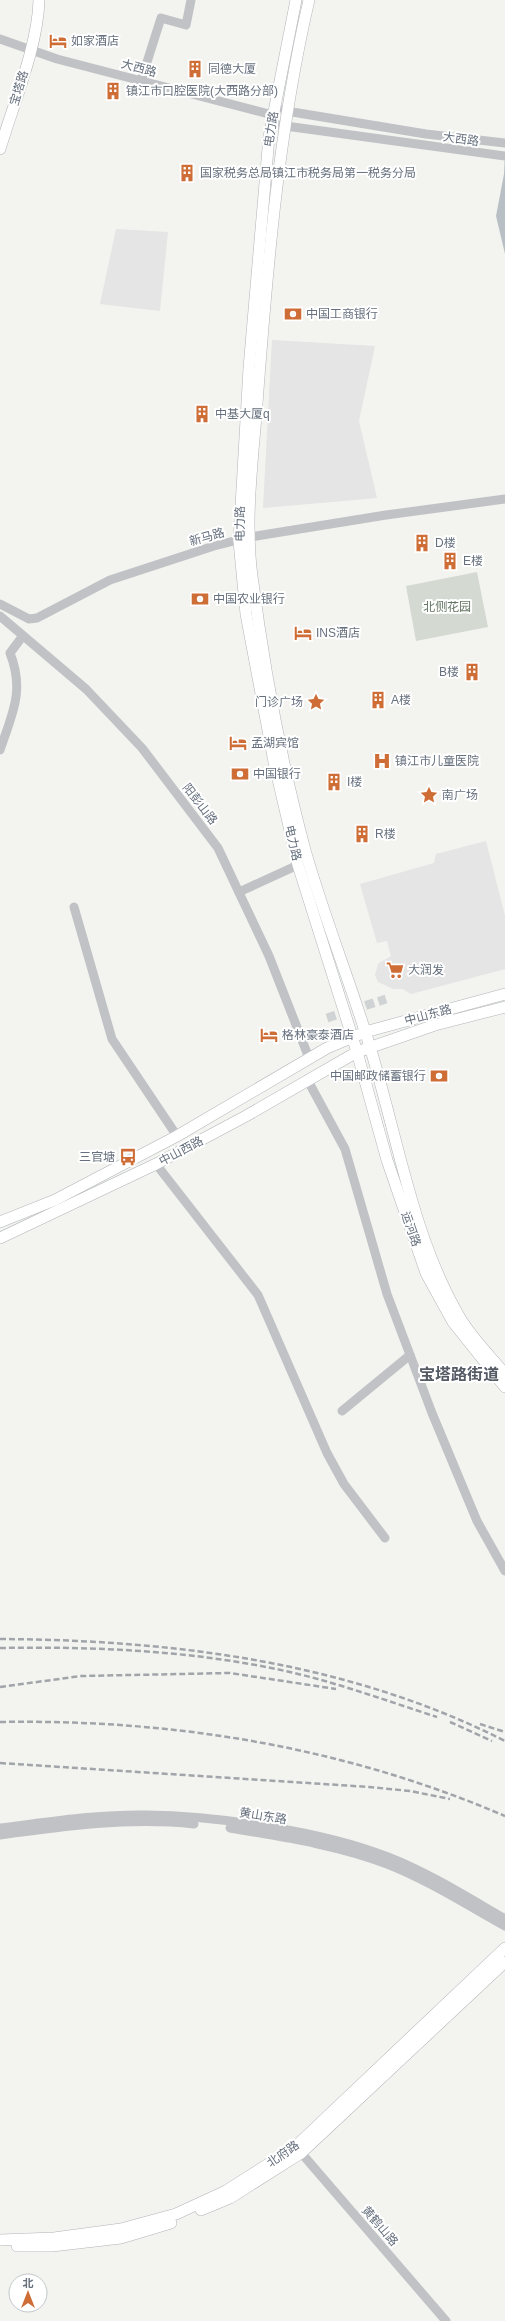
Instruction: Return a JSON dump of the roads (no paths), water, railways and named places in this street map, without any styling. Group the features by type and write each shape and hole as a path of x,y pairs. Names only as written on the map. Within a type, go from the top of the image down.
{"main road":[{"name":"宝塔路","path":"30,49 33,0"},
{"name":"宝塔路","path":"0,149 30,49 39,12 39,0"},
{"name":"电力路","path":"296,0 273,116 250,368 244,539 246,614 260,693 298,865 356,1052"},
{"name":"电力路","path":"309,0 286,111 273,216 244,539 252,574 283,760 310,864 370,1047"},
{"name":"中山东路","path":"352,1037 365,1032 505,994"},
{"name":"中山东路","path":"356,1052 435,1025 505,1007"},
{"name":"中山西路","path":"0,1222 55,1200 177,1136 310,1058 352,1037"},
{"name":"运河路","path":"370,1047 429,1257 461,1321 505,1374"},
{"name":"中山西路","path":"0,1238 156,1164 246,1116 307,1079 356,1052"},
{"name":"运河路","path":"356,1052 387,1160 426,1272 453,1322 505,1387"},
{"name":"北府路","path":"0,2240 54,2238 121,2229 176,2214 226,2191 298,2150 505,1948"},
{"name":"北府路","path":"0,2246 52,2246 128,2236 178,2220 230,2198 298,2150 505,1962"}],"street":[{"path":"141,81 161,18 186,25 191,0"},
{"name":"大西路","path":"0,39 57,59 273,116 284,126 480,154 505,156"},
{"name":"大西路","path":"273,116 286,111 482,141 505,143"},
{"name":"新马路","path":"0,604 29,619 38,618 110,580 214,546 244,539 401,512 505,498"},
{"name":"阳彭山路","path":"0,616 22,637 86,689 142,748 218,848 269,956 310,1058"},
{"path":"0,750 16,705 16,668 10,653 22,637"},
{"path":"239,892 298,865"},
{"path":"74,907 112,1039 177,1136"},
{"path":"307,1079 345,1150 386,1294 477,1521 505,1571"},
{"path":"156,1164 258,1295 327,1454 344,1484 385,1538"},
{"path":"342,1411 410,1355"},
{"name":"黄山东路","path":"0,1828 76,1818 147,1815 189,1817 266,1827 327,1839 388,1857 450,1888 505,1919"},
{"name":"黄山东路","path":"0,1835 77,1825 144,1822 188,1824 268,1835 330,1847 387,1864 449,1895 505,1926"},
{"name":"黄鹤山路","path":"298,2150 446,2321"}],"tunnel":[{"path":"327,1018 386,999"}],"railway":[{"path":"0,1639 65,1640 130,1644 195,1651 259,1661 322,1674 385,1692 446,1714 505,1741"},
{"path":"0,1648 81,1648 123,1650 205,1657 246,1663 325,1681 437,1717"},
{"path":"0,1687 81,1676 230,1673 336,1689"},
{"path":"0,1722 65,1722 130,1726 194,1732 257,1742 320,1755 383,1772 444,1792 505,1816"},
{"path":"450,1722 492,1741"},
{"path":"480,1724 505,1732"},
{"path":"0,1763 369,1787 410,1791 450,1799"}],"place":[{"name":"如家酒店","path":"58,41"},
{"name":"同德大厦","path":"195,69"},
{"name":"镇江市口腔医院(大西路分部)","path":"113,91"},
{"name":"国家税务总局镇江市税务局第一税务分局","path":"187,173"},
{"name":"中国工商银行","path":"293,314"},
{"name":"中基大厦q","path":"202,414"},
{"name":"D楼","path":"422,543"},
{"name":"E楼","path":"450,561"},
{"name":"中国农业银行","path":"200,599"},
{"name":"INS酒店","path":"303,633"},
{"name":"B楼","path":"472,672"},
{"name":"A楼","path":"378,700"},
{"name":"门诊广场","path":"316,702"},
{"name":"孟湖宾馆","path":"238,743"},
{"name":"镇江市儿童医院","path":"382,761"},
{"name":"中国银行","path":"240,774"},
{"name":"I楼","path":"334,782"},
{"name":"南广场","path":"429,795"},
{"name":"R楼","path":"362,834"},
{"name":"大润发","path":"395,970"},
{"name":"格林豪泰酒店","path":"269,1035"},
{"name":"中国邮政储蓄银行","path":"439,1076"},
{"name":"三官塘","path":"128,1157"}],"district":[{"name":"宝塔路街道","path":"459,1374"}],"park label":[{"name":"北侧花园","path":"447,607"}]}
